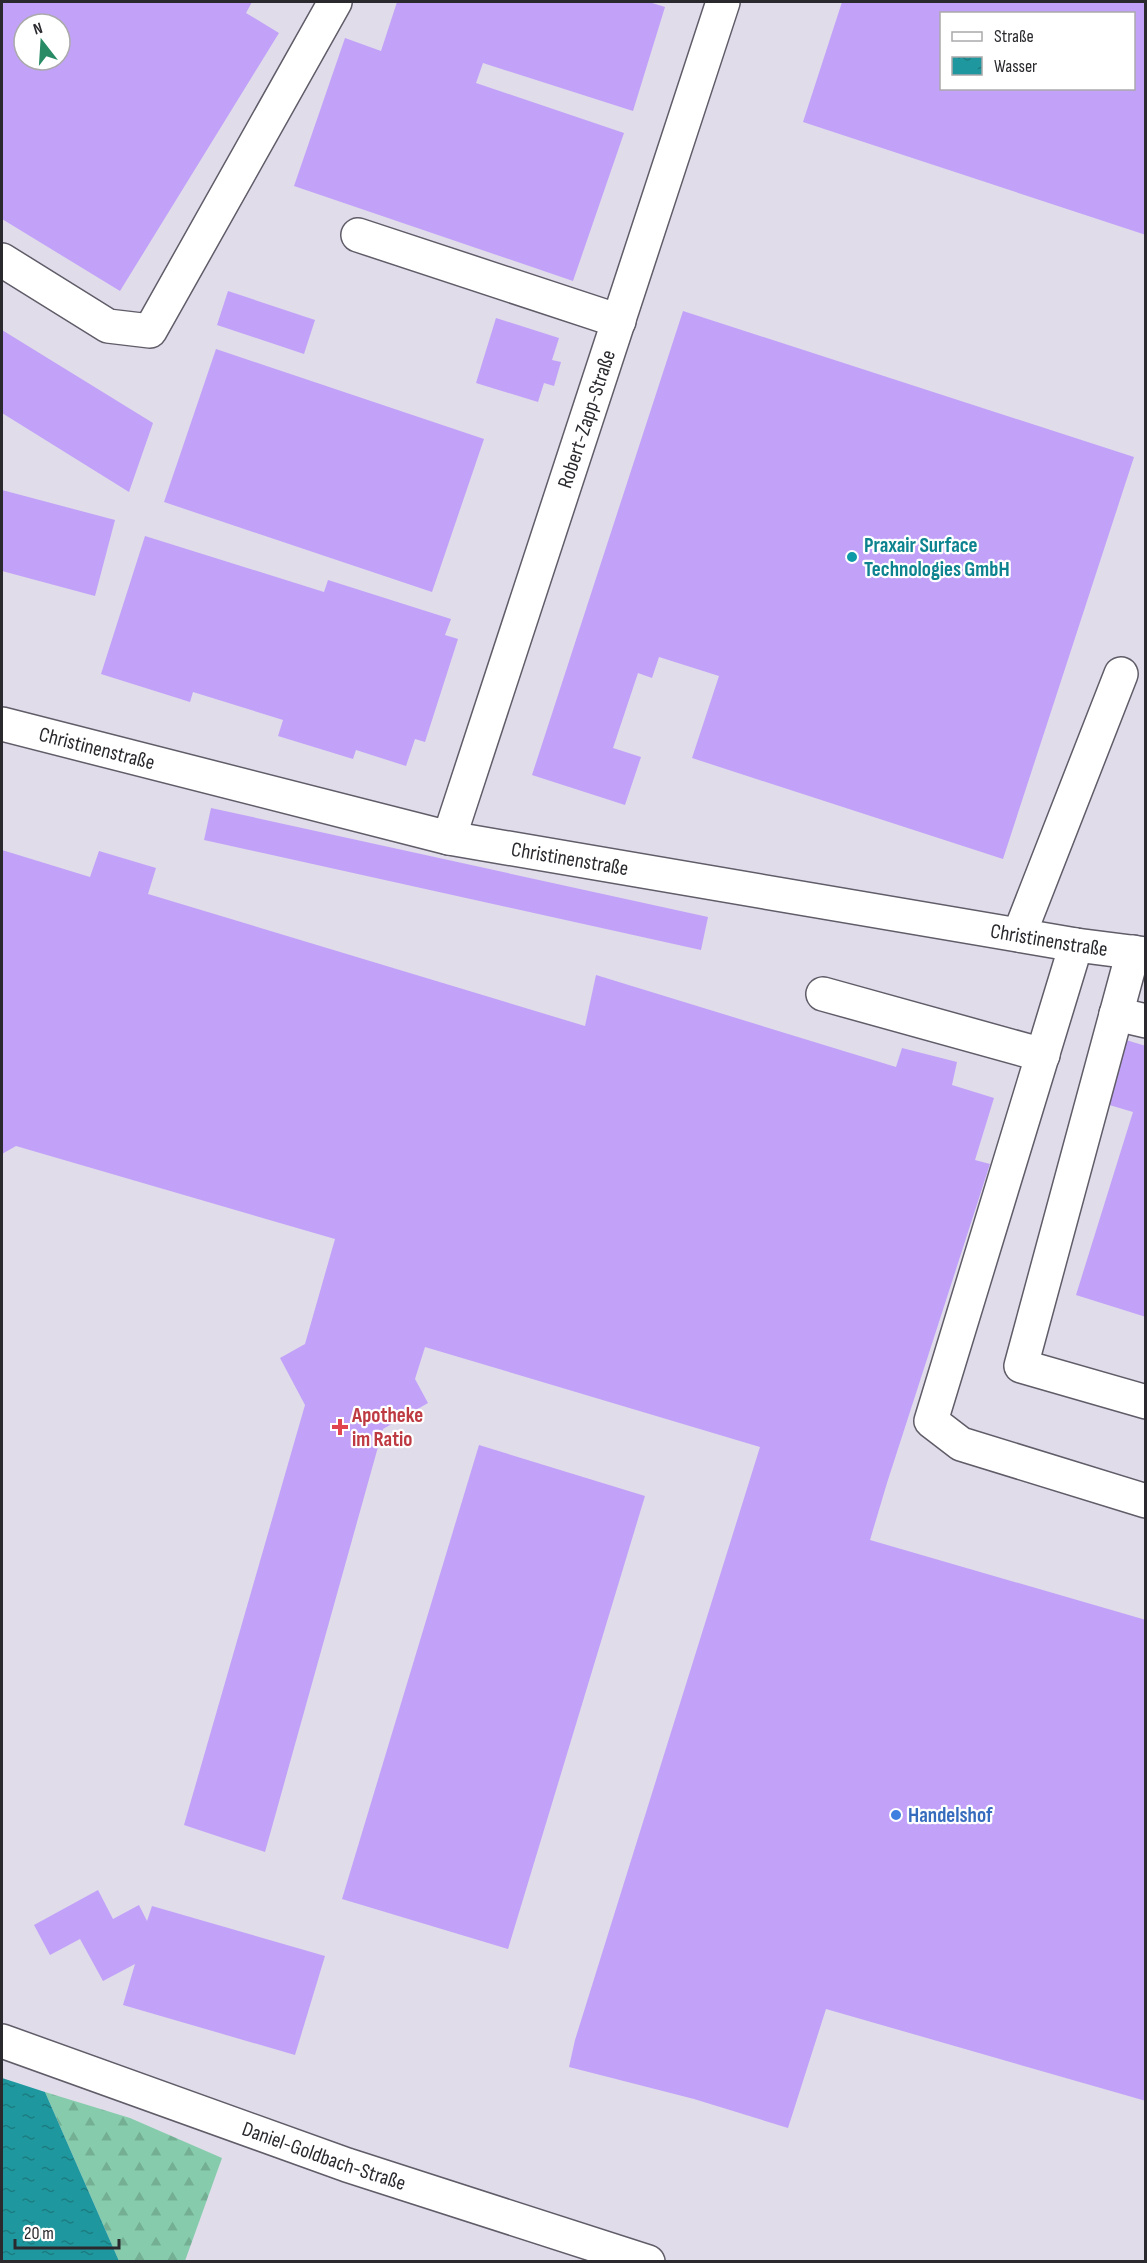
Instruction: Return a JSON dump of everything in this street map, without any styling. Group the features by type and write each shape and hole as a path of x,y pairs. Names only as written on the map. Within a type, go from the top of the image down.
{"street":[{"path":"2,260 108,326 150,331 335,2"},
{"name":"Robert-Zapp-Straße","path":"449,837 723,2"},
{"path":"358,235 619,321"},
{"path":"1019,934 1121,674"},
{"name":"Christinenstraße","path":"2,724 449,837 1076,945 1139,953"},
{"path":"1076,945 931,1421 960,1444 1146,1501"},
{"path":"1139,953 1131,1017 1021,1366 1146,1402"},
{"path":"823,994 1043,1055"},
{"name":"Daniel-Goldbach-Straße","path":"2,2042 347,2165 648,2262"}],"green space":[{"path":"45,2092 130,2118 222,2158 185,2261 119,2261"}],"water":[{"path":"2,2078 45,2092 119,2261 2,2261"}],"building":[{"path":"2,2 252,2 246,13 279,33 120,291 2,219"},
{"path":"397,2 649,2 665,7 633,111 483,63 476,83 624,133 573,281 294,186 345,38 381,51"},
{"path":"842,2 1146,2 1146,235 803,122"},
{"path":"228,291 315,320 304,354 217,325"},
{"name":"Praxair Surface Technologies GmbH","path":"683,311 1134,457 1003,859 692,758 719,676 659,657 652,678 638,673 613,748 641,757 625,805 532,775"},
{"path":"496,318 559,338 552,360 561,362 554,386 544,383 538,402 476,383"},
{"path":"2,330 153,423 129,492 2,413"},
{"path":"216,349 484,439 432,592 164,502"},
{"path":"2,490 115,520 95,596 2,571"},
{"path":"145,536 324,592 328,580 451,619 445,635 458,639 425,742 415,739 406,766 356,750 353,759 278,736 283,720 193,692 190,702 101,674"},
{"path":"211,808 708,917 701,950 204,840"},
{"path":"2,850 90,877 99,851 156,868 148,894 585,1026 596,975 896,1067 902,1048 957,1062 952,1085 994,1098 975,1160 990,1164 870,1540 1146,1620 1146,2101 826,2009 788,2128 694,2099 569,2067 575,2040 760,1447 425,1347 415,1379 428,1403 383,1429 265,1852 184,1825 305,1405 280,1358 305,1344 335,1239 16,1146 2,1154"},
{"path":"1126,1040 1146,1046 1146,1317 1076,1295 1133,1112 1106,1104"},
{"path":"479,1445 645,1496 508,1949 342,1899"},
{"path":"98,1890 113,1919 139,1905 147,1921 152,1906 325,1956 295,2055 123,2005 135,1964 103,1981 80,1939 50,1955 34,1925"}],"place":[{"name":"Praxair Surface Technologies GmbH","path":"852,557"},
{"name":"Apotheke im Ratio","path":"340,1427"},
{"name":"Handelshof","path":"896,1815"}]}
